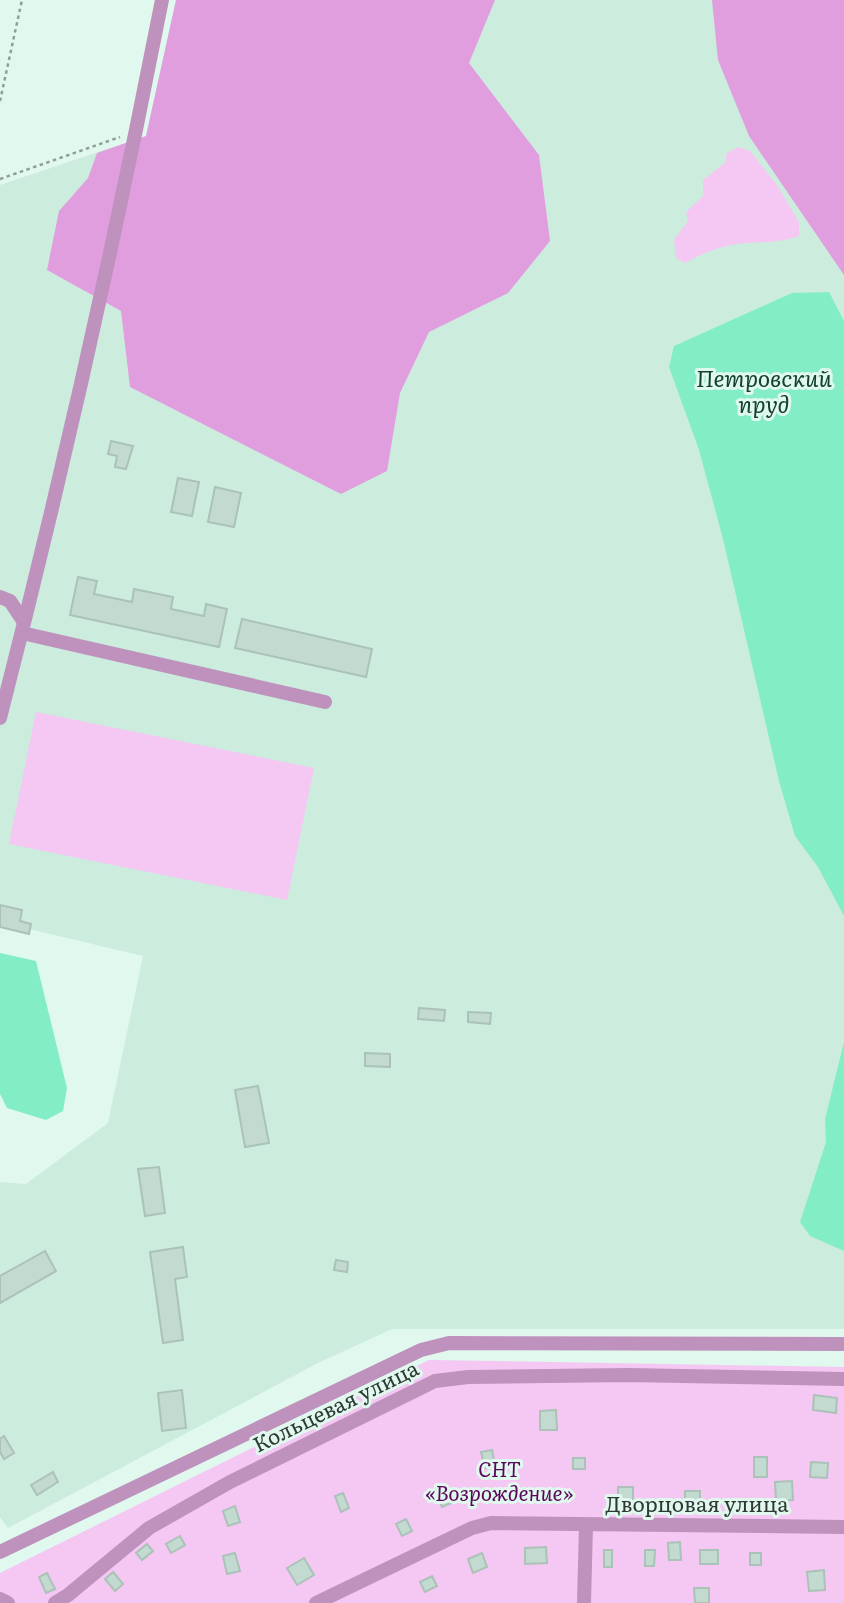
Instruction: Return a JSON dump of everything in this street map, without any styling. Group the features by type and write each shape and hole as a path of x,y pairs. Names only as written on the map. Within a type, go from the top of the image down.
{"street":[{"path":"0,718 136,131 162,0"},
{"path":"0,597 10,601 23,628"},
{"path":"23,628 325,702"},
{"path":"0,1552 421,1350 449,1343 844,1344"},
{"name":"Кольцевая улица","path":"55,1603 149,1528 230,1482 435,1381 468,1377 628,1375 844,1379"},
{"name":"Дворцовая улица","path":"316,1603 472,1528 491,1524 844,1527"},
{"path":"584,1603 586,1525"},
{"path":"0,1599 8,1603"}],"path":[{"path":"0,101 22,0"},
{"path":"0,179 136,131"}],"shaded area":[{"path":"176,0 844,0 844,1329 392,1329 318,1363 8,1528 0,1517 0,1182 26,1184 108,1123 143,956 0,922 0,185 146,136"},
{"path":"176,0 495,0 469,63 539,155 550,241 508,293 429,332 400,393 387,471 341,494 130,387 121,311 47,270 59,211 88,178 97,153 146,136"},
{"path":"712,0 844,0 844,275 749,136 718,60"}],"green space":[{"path":"738,147 750,151 777,185 799,222 799,236 781,241 721,247 685,263 676,258 674,240 688,221 686,212 703,196 703,180 726,162 726,154"},
{"path":"36,712 314,768 287,900 9,844"},
{"name":"СНТ «Возрождение»","path":"429,1360 844,1367 844,1603 0,1603 0,1573"}],"water":[{"name":"Петровский пруд","path":"829,292 844,321 844,916 818,867 795,836 779,781 723,539 699,450 669,367 674,346 792,293"},
{"path":"0,953 36,961 67,1088 63,1111 46,1120 7,1108 0,1094"},
{"path":"844,1042 844,1251 810,1236 800,1222 826,1142 825,1119"}],"building":[{"path":"111,441 133,446 126,469 115,467 117,456 108,454"},
{"path":"178,478 199,482 192,516 171,512"},
{"path":"215,487 241,493 234,527 208,522"},
{"path":"78,577 97,581 94,594 132,602 134,589 173,597 171,609 204,616 206,604 227,609 219,647 70,615"},
{"path":"242,619 372,649 366,677 235,648"},
{"path":"0,905 22,910 20,921 31,924 29,934 0,927"},
{"path":"419,1008 445,1010 444,1021 418,1019"},
{"path":"468,1012 491,1013 490,1024 468,1022"},
{"path":"365,1053 390,1054 390,1067 365,1066"},
{"path":"258,1086 269,1143 245,1147 235,1090"},
{"path":"159,1167 165,1213 145,1216 138,1169"},
{"path":"183,1247 187,1277 175,1279 183,1340 163,1343 150,1252"},
{"path":"45,1251 56,1271 0,1303 0,1276"},
{"path":"336,1260 348,1262 347,1272 334,1270"},
{"path":"182,1390 186,1428 162,1431 158,1393"},
{"path":"814,1395 837,1398 836,1413 813,1410"},
{"path":"556,1410 557,1430 540,1430 540,1411"},
{"path":"4,1436 14,1453 4,1459 0,1452 0,1439"},
{"path":"492,1450 495,1466 485,1468 481,1452"},
{"path":"754,1457 767,1457 767,1477 754,1477"},
{"path":"573,1458 585,1458 585,1469 573,1469"},
{"path":"811,1462 828,1463 827,1478 810,1477"},
{"path":"53,1472 58,1482 37,1495 31,1485"},
{"path":"792,1481 793,1500 776,1501 775,1482"},
{"path":"618,1487 633,1487 633,1504 618,1504"},
{"path":"450,1490 456,1501 442,1507 437,1496"},
{"path":"685,1491 700,1491 700,1503 685,1503"},
{"path":"343,1493 349,1508 341,1512 335,1496"},
{"path":"235,1506 240,1522 228,1526 223,1511"},
{"path":"406,1519 412,1531 402,1536 396,1524"},
{"path":"180,1536 185,1545 171,1553 166,1544"},
{"path":"680,1542 681,1560 669,1560 668,1543"},
{"path":"147,1544 153,1551 142,1560 136,1553"},
{"path":"546,1547 547,1563 525,1564 525,1548"},
{"path":"604,1550 612,1550 612,1567 604,1567"},
{"path":"645,1550 655,1550 654,1566 645,1566"},
{"path":"700,1550 718,1550 718,1564 700,1564"},
{"path":"235,1553 240,1571 227,1574 223,1556"},
{"path":"482,1553 487,1567 473,1573 468,1559"},
{"path":"750,1553 761,1553 761,1565 750,1565"},
{"path":"304,1558 314,1575 297,1585 287,1568"},
{"path":"824,1570 825,1590 809,1591 807,1572"},
{"path":"113,1572 123,1584 115,1591 105,1579"},
{"path":"47,1573 55,1589 46,1593 39,1577"},
{"path":"432,1576 437,1586 425,1592 420,1582"},
{"path":"694,1588 709,1588 709,1603 695,1603"}]}
